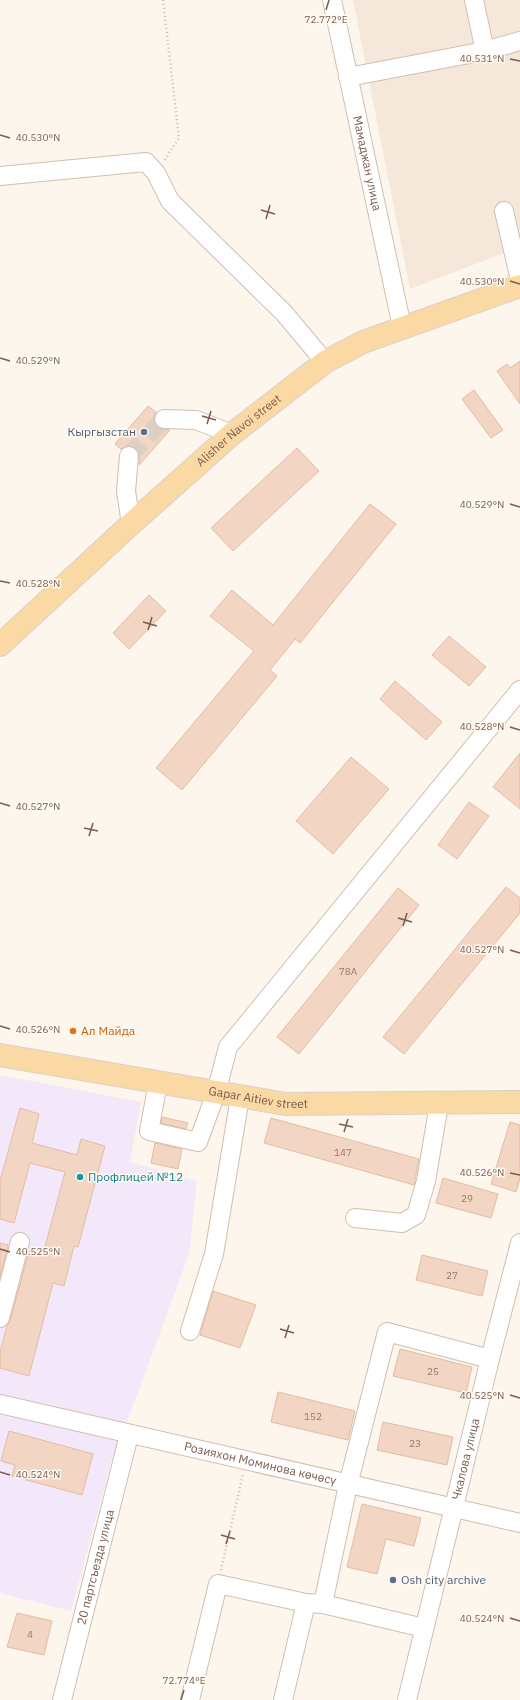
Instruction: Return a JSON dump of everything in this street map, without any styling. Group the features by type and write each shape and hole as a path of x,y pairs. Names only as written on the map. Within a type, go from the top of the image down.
{"main road":[{"name":"Alisher Navoi street","path":"0,645 131,524 232,434 325,362 364,342 402,327 520,286"},
{"name":"Gapar Aitiev street","path":"0,1055 286,1104 439,1104 520,1102"}],"street":[{"name":"Мамаджан улица","path":"332,0 402,327"},
{"path":"474,0 485,51"},
{"path":"348,77 485,51 520,41"},
{"path":"0,176 146,162 156,173 170,201 284,313 325,362"},
{"path":"504,211 520,280"},
{"path":"164,419 196,420 232,434"},
{"path":"129,456 126,491 131,524"},
{"path":"158,1083 149,1131 198,1142 216,1093 228,1047 520,690"},
{"path":"190,1331 214,1254 240,1097"},
{"path":"355,1218 402,1223 416,1215 426,1181 439,1104"},
{"path":"0,1318 20,1242"},
{"name":"Чкалова улица","path":"407,1700 520,1243"},
{"path":"283,1700 314,1604 348,1485 387,1332 490,1360"},
{"name":"Розияхон Моминова көчөсү","path":"0,1404 246,1462 520,1523"},
{"name":"20 партсъезда улица","path":"62,1700 129,1435"},
{"path":"190,1700 218,1584 424,1628"}],"path":[{"path":"156,173 179,138 163,0"},
{"path":"218,1584 246,1462"}],"shaded area":[{"path":"353,0 520,0 520,247 410,289"},
{"path":"0,1075 141,1102 130,1162 197,1181 189,1254 112,1459 71,1611 0,1593"}],"building":[{"path":"520,361 520,404 497,371 507,364 510,368"},
{"path":"474,390 503,430 491,438 462,399"},
{"path":"148,406 156,412 154,418 155,424 159,428 170,430 139,465 139,452 135,448 130,446 121,449 115,444"},
{"path":"297,448 319,471 233,551 211,528"},
{"path":"370,504 396,524 300,643 295,639 270,670 277,676 182,790 156,768 254,651 210,616 232,590 273,625"},
{"path":"149,595 166,611 129,649 113,633"},
{"path":"449,636 486,667 469,686 432,655"},
{"path":"395,681 442,722 426,740 380,699"},
{"path":"520,753 520,809 493,787"},
{"path":"351,757 389,789 333,854 296,821"},
{"path":"469,802 489,816 457,859 438,845"},
{"path":"506,887 520,898 520,913 404,1054 383,1037"},
{"path":"398,888 419,905 299,1054 277,1037"},
{"path":"20,1108 39,1114 32,1143 77,1155 81,1139 105,1146 78,1247 74,1246 64,1286 53,1283 29,1376 0,1368 0,1352 29,1251 43,1254 65,1172 30,1163 14,1223 0,1219 0,1181"},
{"path":"162,1117 188,1123 186,1129 161,1123"},
{"path":"271,1118 419,1159 414,1185 264,1143"},
{"path":"510,1122 520,1125 520,1179 516,1192 491,1184"},
{"path":"155,1143 182,1149 178,1169 151,1163"},
{"path":"443,1178 498,1194 491,1218 436,1203"},
{"path":"0,1243 8,1245 0,1277"},
{"path":"422,1255 488,1271 482,1296 416,1280"},
{"path":"213,1291 256,1305 240,1348 200,1335"},
{"path":"400,1349 472,1367 466,1393 393,1376"},
{"path":"278,1392 355,1411 348,1440 271,1422"},
{"path":"383,1422 453,1437 447,1465 377,1450"},
{"path":"9,1431 93,1454 82,1495 12,1476 15,1465 1,1461"},
{"path":"362,1504 421,1518 414,1546 386,1539 377,1574 347,1567"},
{"path":"17,1613 52,1621 44,1655 7,1647"}],"tunnel":[{"path":"129,456 164,419"}],"place":[{"name":"Кыргызстан","path":"144,432"},
{"name":"Ал Майда","path":"73,1031"},
{"name":"Профлицей №12","path":"80,1177"},
{"name":"Osh city archive","path":"393,1580"}]}
